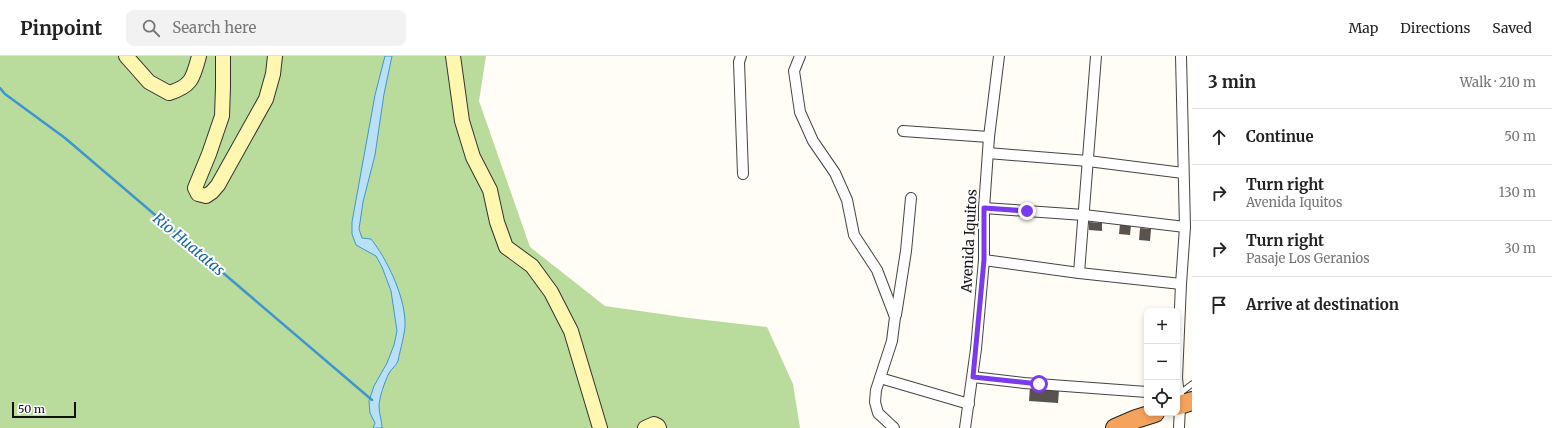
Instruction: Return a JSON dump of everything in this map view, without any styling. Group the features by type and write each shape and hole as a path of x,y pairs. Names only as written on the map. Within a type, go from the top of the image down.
{"highway":[{"path":"1115,428 1146,416"}],"main road":[{"path":"126,56 149,82 169,92 182,89 193,77 199,56"},
{"path":"223,56 224,87 222,116 195,188 198,194 206,196 218,185 266,99 273,74 275,56"},
{"path":"453,56 462,121 473,157 490,190 506,247 532,266 551,292 570,331 600,428"},
{"path":"645,428 654,424 659,428"}],"street":[{"path":"741,56 739,62 743,174"},
{"path":"800,56 794,71 800,112 813,141 835,172 847,200 854,235 877,270 895,317"},
{"name":"Avenida Iquitos","path":"965,428 973,377 984,260 984,208 989,137 999,56"},
{"path":"1079,273 1096,56"},
{"path":"1179,428 1181,400 1177,378 1185,227 1181,56"},
{"path":"903,131 989,137"},
{"path":"988,153 1088,161 1184,173"},
{"path":"892,427 878,413 875,402 876,390 892,341 906,251 911,198"},
{"path":"984,208 1084,215 1185,227"},
{"path":"984,260 1079,273 1181,284"},
{"path":"973,377 1024,383 1144,392"},
{"path":"880,378 969,404"}],"lane":[{"path":"1181,400 1192,384"}],"green space":[{"path":"0,56 486,56 479,101 530,247 605,306 767,327 793,384 800,428 0,428"}],"water":[{"path":"385,56 392,56 384,94 375,155 363,202 359,229 362,238 371,239 389,267 402,300 405,325 398,361 389,373 379,403 382,428 373,428 375,423 370,413 369,401 374,386 387,363 394,345 397,331 391,291 382,267 376,256 356,245 352,234 352,222 375,95"}],"building":[{"path":"1089,222 1102,223 1102,231 1089,230"},
{"path":"1120,224 1131,225 1130,235 1119,234"},
{"path":"1140,228 1151,229 1150,241 1139,240"},
{"path":"1030,387 1059,390 1058,403 1029,401"}],"waterway":[{"name":"Rio Huatatas","path":"0,88 5,94 65,138 372,400"}],"route":[{"path":"1027,211 984,208 984,260 973,377 1039,384"}]}
